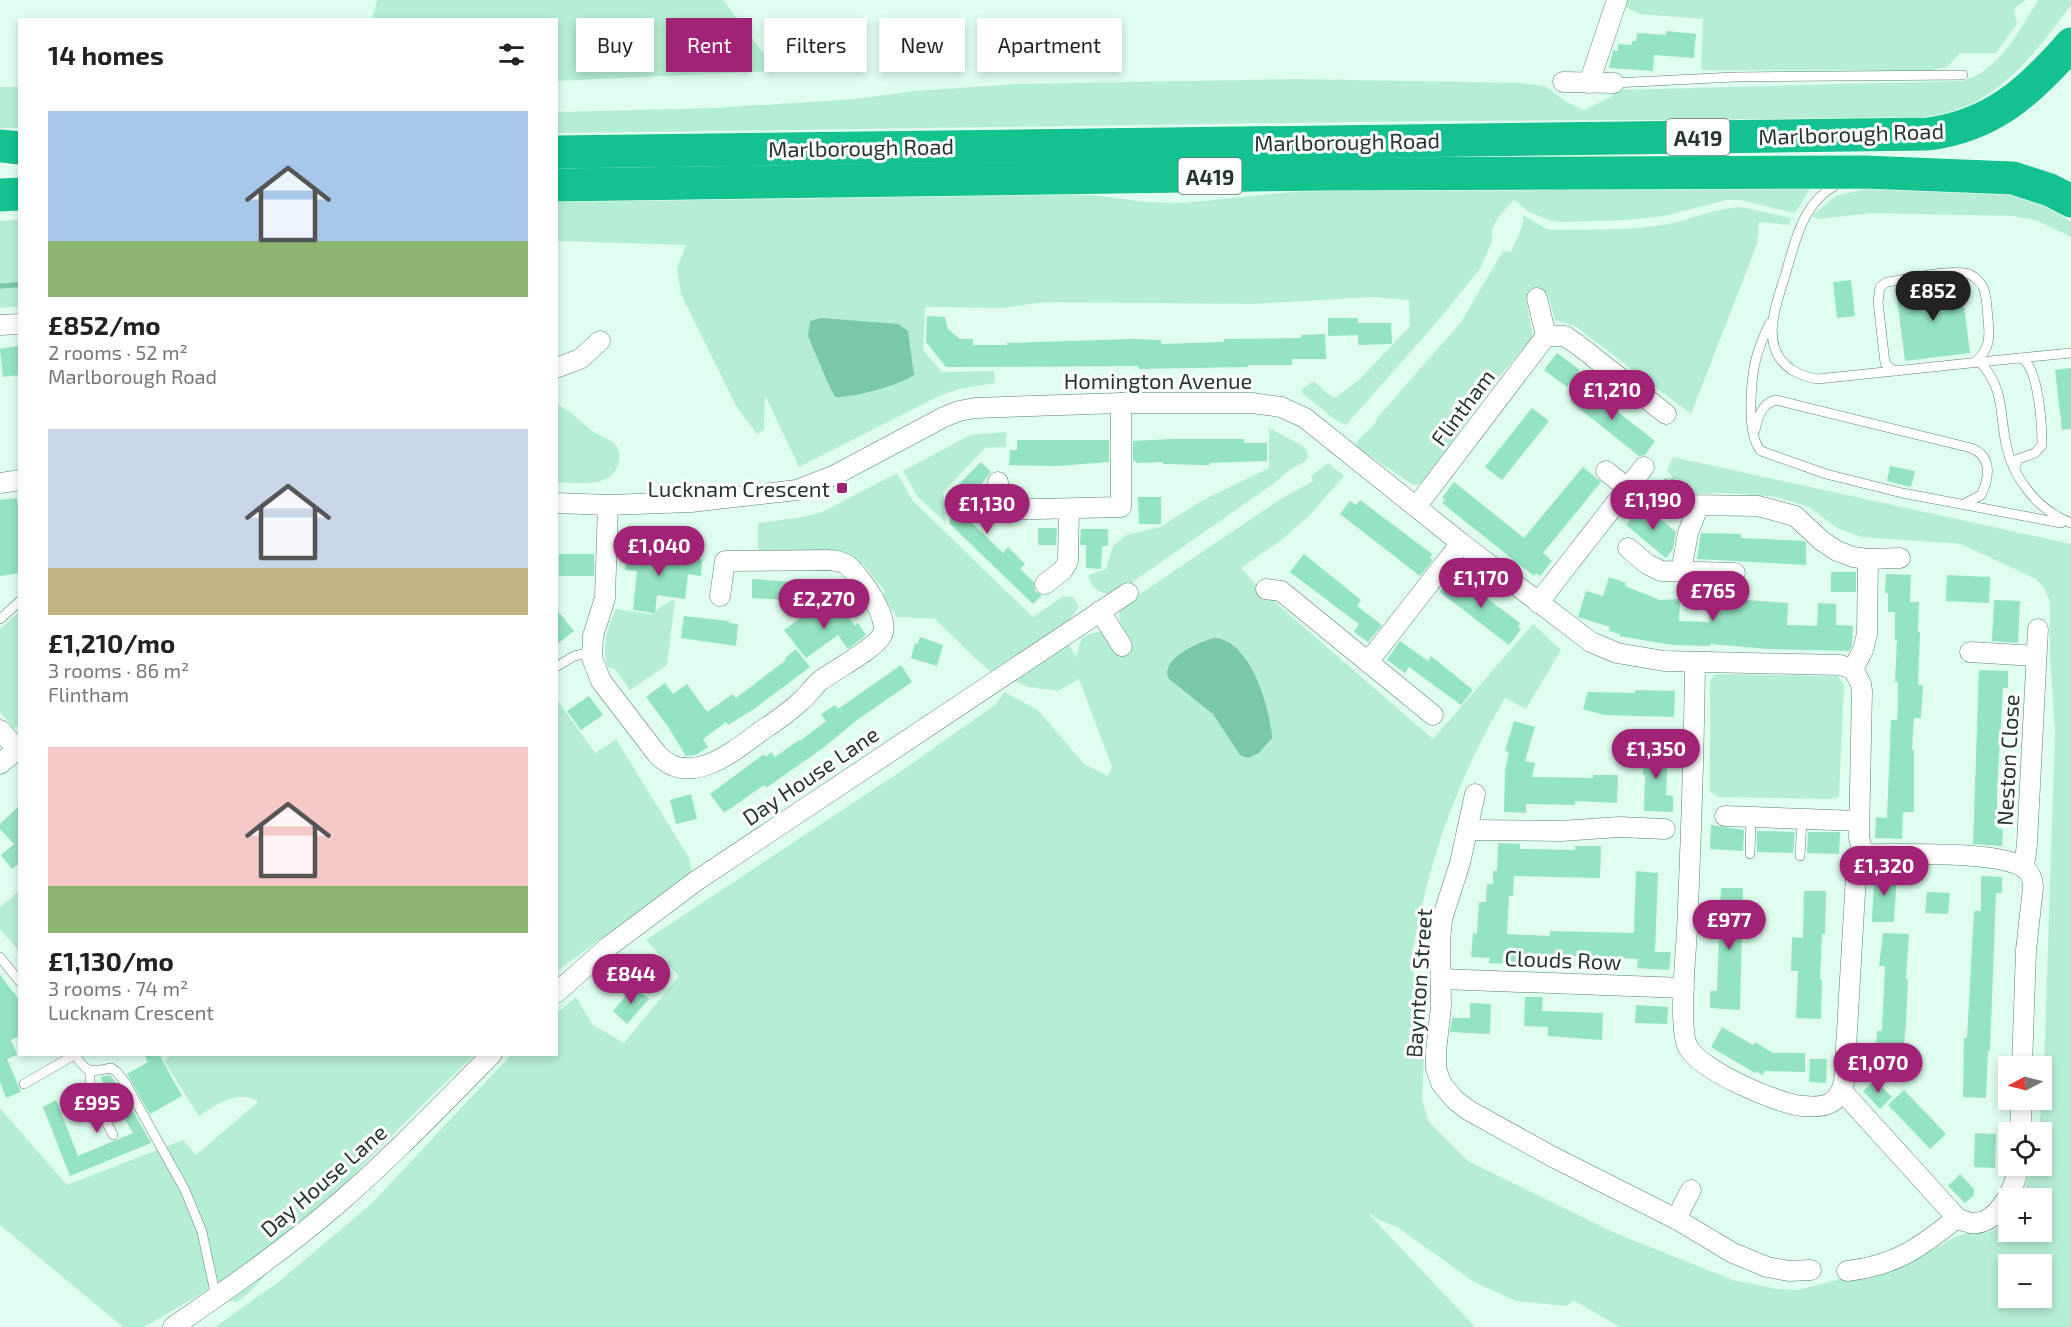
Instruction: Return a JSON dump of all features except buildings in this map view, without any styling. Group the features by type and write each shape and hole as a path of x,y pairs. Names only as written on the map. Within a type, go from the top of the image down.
{"highway":[{"name":"Marlborough Road","path":"558,152 1928,134 1968,125 2008,106 2022,95 2071,44"},
{"path":"0,146 18,148"},
{"path":"0,159 18,158"},
{"name":"Marlborough Road","path":"558,185 1337,174 1864,172 2013,178 2050,190 2071,201"},
{"path":"0,194 18,193"}],"street":[{"path":"1589,83 1617,0"},
{"path":"1563,82 1614,83"},
{"path":"1537,298 1546,336 1564,336 1666,414"},
{"path":"0,325 18,324"},
{"name":"Flintham","path":"1416,507 1546,336"},
{"path":"558,367 580,359 600,341"},
{"path":"998,482 999,510 1121,507 1121,403"},
{"name":"Homington Avenue","path":"558,503 608,505 691,502 797,489 835,475 959,411 996,406 1252,403 1289,410 1305,418 1538,603 1586,639 1617,653 1664,661 1840,665 1853,669"},
{"path":"1538,603 1644,467"},
{"path":"1606,471 1627,488"},
{"path":"0,483 18,480"},
{"path":"1669,489 1687,503 1698,507 1758,506 1795,516 1822,541 1837,551 1853,557 1900,558"},
{"path":"608,505 605,598 593,636 591,652 596,673 657,754 669,764 689,769 714,763 746,743 800,703 822,680 876,642 884,631 880,611 861,581 842,562 829,560 724,561 720,596"},
{"path":"1681,572 1688,533 1698,507"},
{"path":"1046,584 1063,570 1068,561 1069,509"},
{"path":"1368,662 1461,543"},
{"path":"1628,548 1653,568 1681,572 1735,573"},
{"path":"1695,662 1692,814 1684,988 1685,1039 1694,1055 1702,1062 1757,1093 1794,1106 1820,1106 1833,1103 1842,1091 1845,1070 1856,876 1863,854 1858,837 1862,691 1853,669 1863,650 1867,634 1868,559"},
{"path":"1266,589 1281,591 1433,715"},
{"name":"Day House Lane","path":"558,991 608,947 696,881 1128,593"},
{"path":"1100,611 1122,646"},
{"name":"Neston Close","path":"2021,866 2025,860 2027,844 2038,628"},
{"path":"1970,652 2036,656"},
{"path":"0,730 18,748 0,764"},
{"name":"Baynton Street","path":"1474,795 1468,830 1442,919 1442,1006 1436,1068 1441,1083 1467,1110 1553,1157 1676,1218 1733,1253 1767,1267 1789,1271 1811,1270"},
{"path":"1725,816 1859,821"},
{"path":"1468,830 1561,831 1619,827 1665,829"},
{"path":"1863,854 2001,858 2021,866 2032,878 2033,888 2026,950 2022,1056"},
{"name":"Clouds Row","path":"1441,979 1684,988"},
{"name":"Day House Lane","path":"173,1327 299,1236 340,1202 386,1160 490,1056"},
{"path":"1842,1091 1957,1218 1970,1223 1991,1218 2003,1204 2017,1176"},
{"path":"1676,1218 1690,1190"},
{"path":"1847,1271 1902,1258 1921,1247 1957,1218"}],"lane":[{"path":"1614,83 1746,76 1963,75"},
{"path":"1864,172 1831,187 1818,198 1796,236 1755,368 1751,404 1754,437 1761,451 1826,474 1902,493 2071,523"},
{"path":"1896,370 1885,363 1878,302 1880,286 1887,282 1947,274 1967,273 1978,280 1984,292 1989,329 1988,346 1978,362"},
{"path":"1773,315 1772,338 1775,349 1784,364 1805,377 1824,379 2071,353"},
{"path":"2015,468 2018,459 2035,453 2042,445 2034,378 2028,363 2020,358"},
{"path":"1978,362 1999,390 2006,445 2015,468 2034,499 2049,512 2071,523"},
{"path":"1754,437 1757,422 1764,407 1776,400 1971,448 1981,453 1984,458 1988,477 1981,495 1962,505"},
{"path":"1,618 18,603"},
{"path":"558,666 574,656 591,652"},
{"path":"1750,817 1750,854"},
{"path":"1800,856 1802,819"},
{"path":"0,957 18,980"},
{"path":"24,1084 72,1056"},
{"path":"75,1056 81,1065 94,1072 111,1068 126,1084 185,1190 202,1232 216,1297"},
{"path":"90,1070 91,1095 113,1135"}],"shaded area":[{"path":"377,0 723,0 737,18 666,18 666,72 752,72 752,38 764,54 764,72 558,81 558,18 372,18"},
{"path":"1626,0 2026,0 2014,9 2017,24 1996,53 1960,53 1947,67 1928,71 1701,70 1703,19 1640,14 1627,8"},
{"path":"2038,0 2071,0 2071,5 2043,42 2012,76 1994,90 1954,111 1918,118 1425,121 558,133 558,112 714,108 855,99 915,91 1017,84 1295,79 1520,83 1545,86 1568,103 1584,110 1611,97 1616,90 1963,81 1988,68 2016,36"},
{"path":"0,87 18,87 18,128 0,128"},
{"path":"1713,185 1810,189 1795,213 1741,200 1727,200 1664,216 1628,220 1551,221 1529,212 1514,200 1499,216 1492,229 1492,242 1480,269 1436,323 1346,425 1334,419 1302,393 1302,389 1315,382 1332,397 1336,397 1359,380 1410,326 1409,300 1372,297 1251,304 1045,302 1001,308 925,307 923,350 942,372 994,371 995,383 959,389 939,396 799,467 765,395 764,430 757,434 736,406 681,294 677,268 686,245 558,241 558,200 1059,194 1184,203 1312,190"},
{"path":"1869,188 1960,189 2007,194 2050,209 2071,222 2071,237 2038,221 2013,216 1871,213 1818,219 1812,216 1836,196"},
{"path":"1741,207 1791,218 1789,225 1759,222 1757,244 1691,414 1575,326 1555,320 1547,292 1526,297 1533,338 1497,379 1425,480 1413,485 1356,444 1461,322 1503,251 1511,252 1523,224 1523,215 1551,230 1625,229 1668,224 1722,209"},
{"path":"18,220 18,306 0,308 0,221"},
{"path":"821,318 898,324 908,331 914,375 876,390 835,397 808,336 810,321"},
{"path":"558,405 614,443 619,452 616,470 610,476 603,480 585,483 558,482"},
{"path":"1269,428 1303,446 1307,451 1306,461 1291,469 1114,595 1101,592 1094,587 1089,575 1106,569 1113,546 1126,535 1160,527 1203,500 1269,468"},
{"path":"1006,432 1006,447 985,448 943,492 946,523 918,497 903,471 970,435"},
{"path":"1673,457 2071,544 2071,1327 1620,1327 1573,1300 1567,1306 1516,1301 1474,1282 1397,1227 1367,1212 1475,1327 215,1327 277,1283 370,1205 510,1056 558,1056 558,1012 576,997 593,1025 624,1043 679,976 646,940 904,769 996,704 1004,692 1038,710 1084,764 1108,776 1112,767 1079,679 1058,691 1029,687 992,672 935,619 897,617 884,598 884,590 863,564 854,564 839,554 758,550 758,523 822,512 897,473 913,501 1033,617 1063,596 1073,597 1079,607 1061,631 1076,657 1082,637 1089,634 1106,632 1130,640 1120,620 1121,607 1279,500 1313,481 1311,476 1328,463 1344,476 1310,515 1280,541 1241,568 1260,589 1433,739 1533,624 1561,650 1526,709 1505,698 1487,730 1471,762 1444,829 1416,933 1410,969 1427,988 1422,1100 1429,1122 1468,1161 1615,1233 1733,1280 1777,1289 1798,1290 1914,1260 1955,1237 1968,1233 1987,1233 1998,1227 1998,1242 2052,1242 2052,1188 2025,1188 2029,1176 2052,1176 2052,1122 2039,1122 2041,1110 2052,1110 2052,1056 2044,1056 2055,731 2050,657 2050,602 2045,589 2036,579 1961,544 1862,537 1837,528 1809,507 1777,497 1724,493 1693,494 1675,482 1667,470"},
{"path":"675,600 667,665 630,690 614,668 608,668 606,660 606,638 616,609 650,614"},
{"path":"18,613 18,726 14,729 0,712 0,629"},
{"path":"1215,638 1239,650 1256,678 1268,710 1272,738 1259,753 1248,758 1240,755 1213,714 1169,679 1167,672 1175,658 1183,652"},
{"path":"1715,674 1838,676 1844,685 1839,797 1830,799 1719,797 1710,792 1710,681"},
{"path":"558,701 595,753 616,739 689,858 692,872 686,880 651,902 558,970"},
{"path":"18,892 18,950 0,929 0,907"},
{"path":"170,1056 473,1056 300,1231 256,1286 237,1302 222,1299 209,1289 144,1327 123,1327 0,1225 0,1108 67,1185 183,1140 196,1155 258,1102 251,1098 235,1098 220,1103 199,1116 164,1061"}],"waterway":[{"path":"0,286 16,285"}],"place":[{"name":"Lucknam Crescent","path":"842,488"}]}
